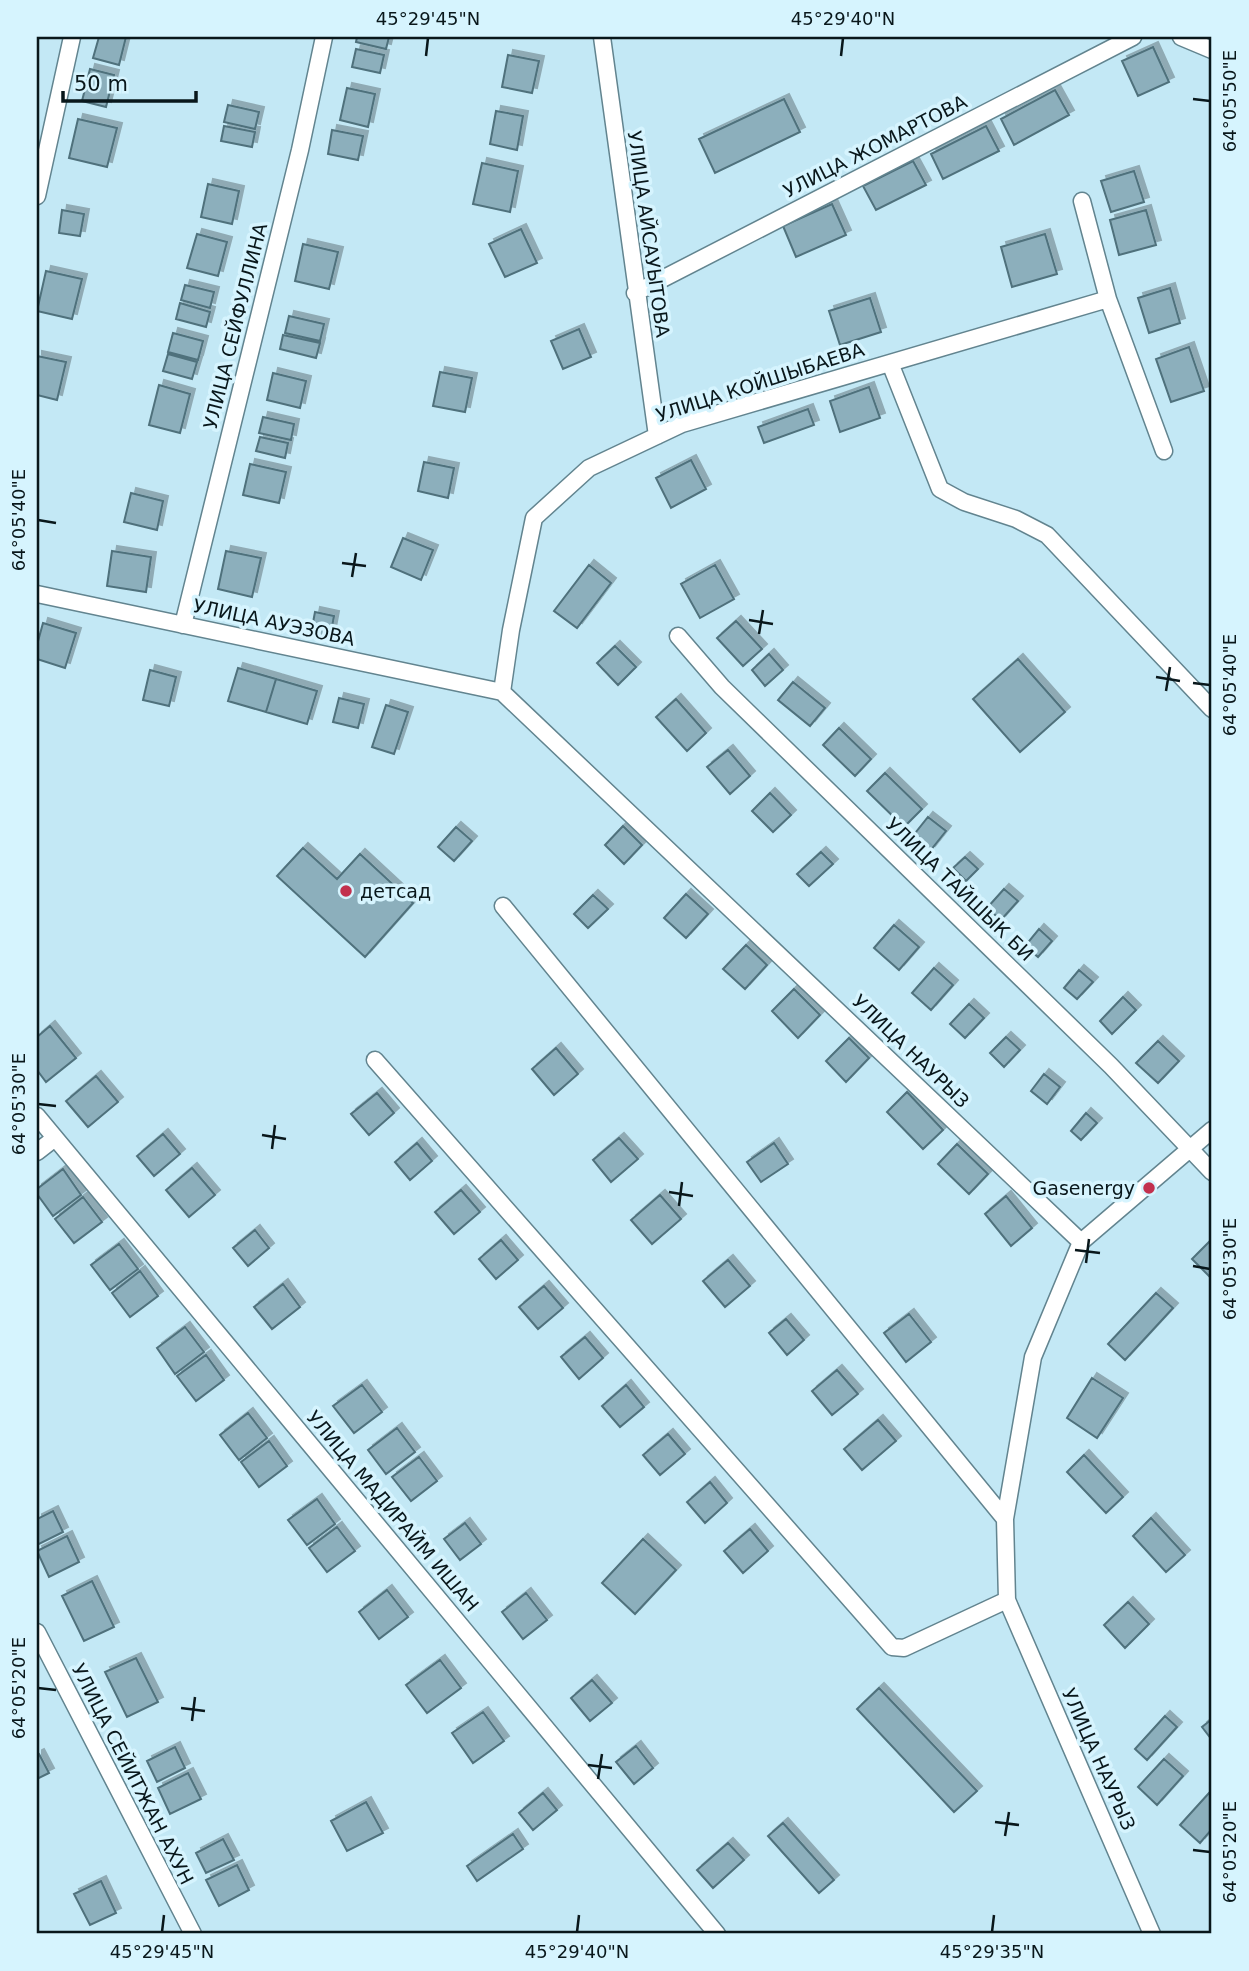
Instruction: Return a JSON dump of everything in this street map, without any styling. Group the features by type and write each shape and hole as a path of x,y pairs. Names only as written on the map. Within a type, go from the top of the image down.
{"street":[{"path":"37,196 72,37"},
{"name":"УЛИЦА СЕЙФУЛЛИНА","path":"183,625 300,150 324,37"},
{"name":"УЛИЦА АЙСАУЫТОВА","path":"602,37 635,293 657,436"},
{"name":"УЛИЦА ЖОМАРТОВА","path":"635,293 1133,37"},
{"path":"1181,37 1212,50"},
{"path":"1082,201 1108,299 1164,451"},
{"name":"УЛИЦА КОЙШЫБАЕВА","path":"502,692 511,630 534,519 589,468 682,424 1108,299"},
{"path":"890,363 940,489 964,502 1017,519 1047,535 1212,709"},
{"name":"УЛИЦА АУЭЗОВА","path":"37,594 502,692"},
{"name":"УЛИЦА ТАЙШЫК БИ","path":"678,636 722,687 1111,1066 1212,1172"},
{"name":"УЛИЦА НАУРЫЗ","path":"502,692 1081,1242 1033,1357 1005,1519 1007,1600 1152,1934"},
{"path":"503,906 1005,1519"},
{"path":"375,1060 892,1647 904,1648 1007,1600"},
{"name":"УЛИЦА МАДИРАЙМ ИШАН","path":"37,1115 717,1934"},
{"path":"1081,1242 1192,1150 1212,1130"},
{"path":"37,1152 55,1138"},
{"name":"УЛИЦА СЕЙИТЖАН АХУН","path":"37,1632 193,1934"}],"building":[{"path":"99,37 126,37 119,65 93,58"},
{"path":"357,37 389,37 386,49 356,42"},
{"path":"1153,47 1169,82 1138,96 1122,61"},
{"path":"356,49 384,55 380,73 352,67"},
{"path":"508,55 539,61 532,93 502,87"},
{"path":"90,69 114,75 106,107 82,101"},
{"path":"347,88 375,94 368,127 340,120"},
{"path":"1055,90 1069,115 1014,145 1001,119"},
{"path":"784,99 800,132 715,173 699,139"},
{"path":"228,105 259,112 255,129 224,122"},
{"path":"496,111 523,116 517,150 490,144"},
{"path":"78,119 117,128 107,167 69,158"},
{"path":"224,126 255,132 252,147 221,141"},
{"path":"986,126 999,151 943,179 931,154"},
{"path":"332,130 363,136 358,160 328,154"},
{"path":"913,161 926,185 876,210 863,186"},
{"path":"482,163 518,171 510,212 473,204"},
{"path":"1134,171 1144,202 1111,212 1101,181"},
{"path":"208,184 239,191 232,224 201,217"},
{"path":"832,204 846,235 796,257 783,226"},
{"path":"62,210 84,214 80,236 59,233"},
{"path":"1146,210 1156,245 1119,255 1110,220"},
{"path":"521,229 537,263 505,277 489,244"},
{"path":"197,234 227,242 218,276 187,268"},
{"path":"1045,234 1057,274 1012,287 1001,247"},
{"path":"303,244 338,252 329,289 295,281"},
{"path":"46,271 82,279 72,319 37,311"},
{"path":"185,285 214,292 210,308 181,300"},
{"path":"1170,288 1180,323 1149,333 1138,298"},
{"path":"870,298 881,332 840,345 829,311"},
{"path":"180,303 210,312 206,327 176,319"},
{"path":"289,316 324,324 320,341 285,333"},
{"path":"579,329 591,357 563,369 551,341"},
{"path":"173,333 203,341 198,360 168,352"},
{"path":"283,335 320,343 316,358 280,349"},
{"path":"1189,347 1204,391 1171,402 1156,359"},
{"path":"168,354 197,362 192,379 163,371"},
{"path":"37,356 66,362 57,400 37,395"},
{"path":"440,372 472,378 465,412 433,406"},
{"path":"273,373 306,381 300,408 267,400"},
{"path":"159,385 190,394 180,433 149,425"},
{"path":"869,387 880,418 840,432 830,401"},
{"path":"808,409 814,425 764,443 758,427"},
{"path":"263,417 294,424 291,440 259,433"},
{"path":"260,437 288,443 285,458 256,451"},
{"path":"691,460 706,489 671,508 656,478"},
{"path":"424,462 454,468 448,498 418,491"},
{"path":"250,464 286,472 279,503 243,495"},
{"path":"131,493 163,501 157,530 124,522"},
{"path":"403,538 433,550 421,580 391,567"},
{"path":"112,551 151,557 146,592 107,586"},
{"path":"226,551 261,558 252,597 218,589"},
{"path":"589,565 611,583 577,628 554,611"},
{"path":"715,565 734,599 700,618 681,584"},
{"path":"315,612 334,616 330,637 311,633"},
{"path":"736,621 762,649 743,666 717,638"},
{"path":"43,623 76,633 65,668 37,659 37,645"},
{"path":"615,646 636,667 618,685 597,663"},
{"path":"769,654 783,670 765,686 752,670"},
{"path":"1018,659 1065,712 1020,752 973,699"},
{"path":"238,668 276,679 266,712 228,701"},
{"path":"150,670 176,677 169,706 143,700"},
{"path":"276,679 317,691 307,724 266,712"},
{"path":"793,682 825,708 810,726 778,700"},
{"path":"339,698 364,704 358,728 333,722"},
{"path":"676,699 706,733 687,751 656,717"},
{"path":"386,705 408,712 394,754 372,747"},
{"path":"839,728 871,759 855,776 823,745"},
{"path":"728,750 750,776 730,794 707,767"},
{"path":"885,773 922,809 904,827 867,791"},
{"path":"770,793 791,815 773,832 752,811"},
{"path":"928,817 946,831 930,851 912,837"},
{"path":"623,826 642,845 624,864 605,845"},
{"path":"456,827 472,841 454,861 438,847"},
{"name":"детсад","path":"303,848 337,879 360,854 413,903 365,957 277,876"},
{"path":"821,852 833,864 809,886 797,874"},
{"path":"965,857 978,869 966,881 953,868"},
{"path":"1004,889 1018,901 1001,920 987,908"},
{"path":"686,894 708,914 686,938 664,918"},
{"path":"593,895 608,909 588,928 574,914"},
{"path":"894,925 919,947 899,970 874,948"},
{"path":"1039,929 1052,941 1038,957 1025,946"},
{"path":"746,945 767,965 745,989 723,969"},
{"path":"934,968 953,985 931,1010 912,993"},
{"path":"1079,970 1093,982 1077,999 1064,988"},
{"path":"794,989 820,1015 798,1038 772,1011"},
{"path":"1123,997 1136,1010 1112,1034 1100,1021"},
{"path":"969,1004 984,1018 965,1038 950,1024"},
{"path":"50,1026 76,1058 46,1082 37,1070 37,1037"},
{"path":"1006,1037 1020,1050 1004,1067 990,1053"},
{"path":"849,1038 869,1058 846,1082 826,1061"},
{"path":"1158,1041 1179,1061 1158,1083 1136,1063"},
{"path":"556,1048 578,1074 554,1095 532,1069"},
{"path":"1044,1074 1060,1087 1047,1104 1031,1091"},
{"path":"96,1076 118,1102 88,1127 66,1101"},
{"path":"907,1092 943,1130 923,1149 887,1112"},
{"path":"377,1093 394,1113 369,1135 351,1114"},
{"path":"1086,1113 1097,1123 1081,1140 1071,1131"},
{"path":"163,1134 180,1154 154,1176 137,1156"},
{"path":"619,1138 638,1159 611,1182 593,1160"},
{"path":"417,1143 432,1161 410,1180 395,1162"},
{"path":"774,1143 788,1164 761,1182 747,1162"},
{"path":"957,1144 988,1174 969,1194 938,1164"},
{"path":"192,1168 215,1195 189,1217 166,1190"},
{"path":"63,1169 81,1195 53,1216 37,1194 37,1189"},
{"path":"461,1190 480,1212 454,1234 435,1212"},
{"path":"660,1195 681,1219 652,1244 631,1220"},
{"path":"1006,1196 1032,1228 1011,1246 985,1214"},
{"path":"83,1197 102,1222 74,1243 55,1219"},
{"path":"255,1230 269,1248 248,1266 233,1248"},
{"path":"501,1240 518,1260 496,1279 479,1259"},
{"path":"1210,1241 1212,1243 1212,1279 1192,1259"},
{"path":"119,1244 138,1269 110,1290 91,1265"},
{"path":"728,1260 750,1286 725,1307 703,1281"},
{"path":"140,1271 158,1296 130,1317 112,1293"},
{"path":"283,1284 300,1307 272,1329 254,1307"},
{"path":"544,1286 563,1308 538,1329 519,1307"},
{"path":"1156,1293 1173,1308 1125,1360 1108,1344"},
{"path":"909,1314 931,1342 906,1362 884,1333"},
{"path":"786,1319 804,1340 787,1355 769,1333"},
{"path":"185,1327 204,1352 175,1374 157,1348"},
{"path":"585,1337 603,1358 579,1379 561,1357"},
{"path":"206,1355 224,1380 196,1401 177,1376"},
{"path":"837,1370 858,1394 832,1415 812,1391"},
{"path":"1092,1378 1123,1398 1097,1438 1067,1418"},
{"path":"362,1385 382,1412 354,1433 333,1406"},
{"path":"626,1385 644,1407 620,1427 602,1406"},
{"path":"248,1413 267,1438 239,1460 220,1435"},
{"path":"878,1420 896,1441 862,1470 844,1449"},
{"path":"397,1428 415,1452 386,1474 368,1450"},
{"path":"668,1434 685,1454 660,1475 643,1455"},
{"path":"269,1441 287,1466 259,1487 241,1462"},
{"path":"1084,1455 1123,1497 1106,1513 1067,1472"},
{"path":"419,1457 437,1481 411,1501 392,1477"},
{"path":"710,1482 727,1503 705,1523 687,1502"},
{"path":"317,1499 335,1524 307,1545 288,1520"},
{"path":"53,1511 63,1532 37,1545 37,1519"},
{"path":"1151,1518 1185,1555 1166,1572 1133,1536"},
{"path":"465,1523 481,1544 460,1560 444,1539"},
{"path":"337,1527 355,1551 327,1572 309,1548"},
{"path":"750,1529 768,1551 743,1573 724,1551"},
{"path":"67,1536 79,1562 49,1577 37,1551"},
{"path":"643,1539 676,1570 635,1614 602,1583"},
{"path":"92,1581 114,1627 84,1641 62,1596"},
{"path":"387,1590 408,1617 379,1639 359,1612"},
{"path":"526,1593 547,1620 523,1639 502,1612"},
{"path":"1128,1602 1149,1624 1125,1648 1104,1625"},
{"path":"136,1658 158,1702 127,1717 105,1672"},
{"path":"440,1660 461,1688 427,1713 406,1685"},
{"path":"592,1680 612,1703 590,1721 571,1698"},
{"path":"879,1688 977,1791 954,1812 857,1709"},
{"path":"483,1712 504,1741 473,1763 452,1733"},
{"path":"1165,1716 1177,1727 1147,1760 1135,1749"},
{"path":"1212,1719 1212,1740 1202,1727"},
{"path":"636,1746 653,1768 634,1784 616,1762"},
{"path":"175,1747 185,1768 157,1782 147,1761"},
{"path":"39,1754 49,1773 37,1779 37,1755"},
{"path":"1164,1759 1183,1776 1157,1805 1138,1787"},
{"path":"188,1773 201,1799 170,1814 158,1788"},
{"path":"543,1793 557,1810 533,1830 519,1813"},
{"path":"1209,1793 1212,1796 1212,1829 1200,1843 1180,1825"},
{"path":"366,1802 383,1833 347,1851 331,1821"},
{"path":"783,1823 834,1880 819,1893 768,1836"},
{"path":"513,1834 523,1849 477,1881 467,1866"},
{"path":"223,1839 234,1860 206,1873 196,1853"},
{"path":"728,1843 744,1860 713,1888 697,1870"},
{"path":"237,1865 249,1890 219,1906 206,1880"},
{"path":"101,1881 116,1913 90,1925 74,1894"}],"place":[{"name":"детсад","path":"346,891"},
{"name":"Gasenergy","path":"1149,1188"}]}
